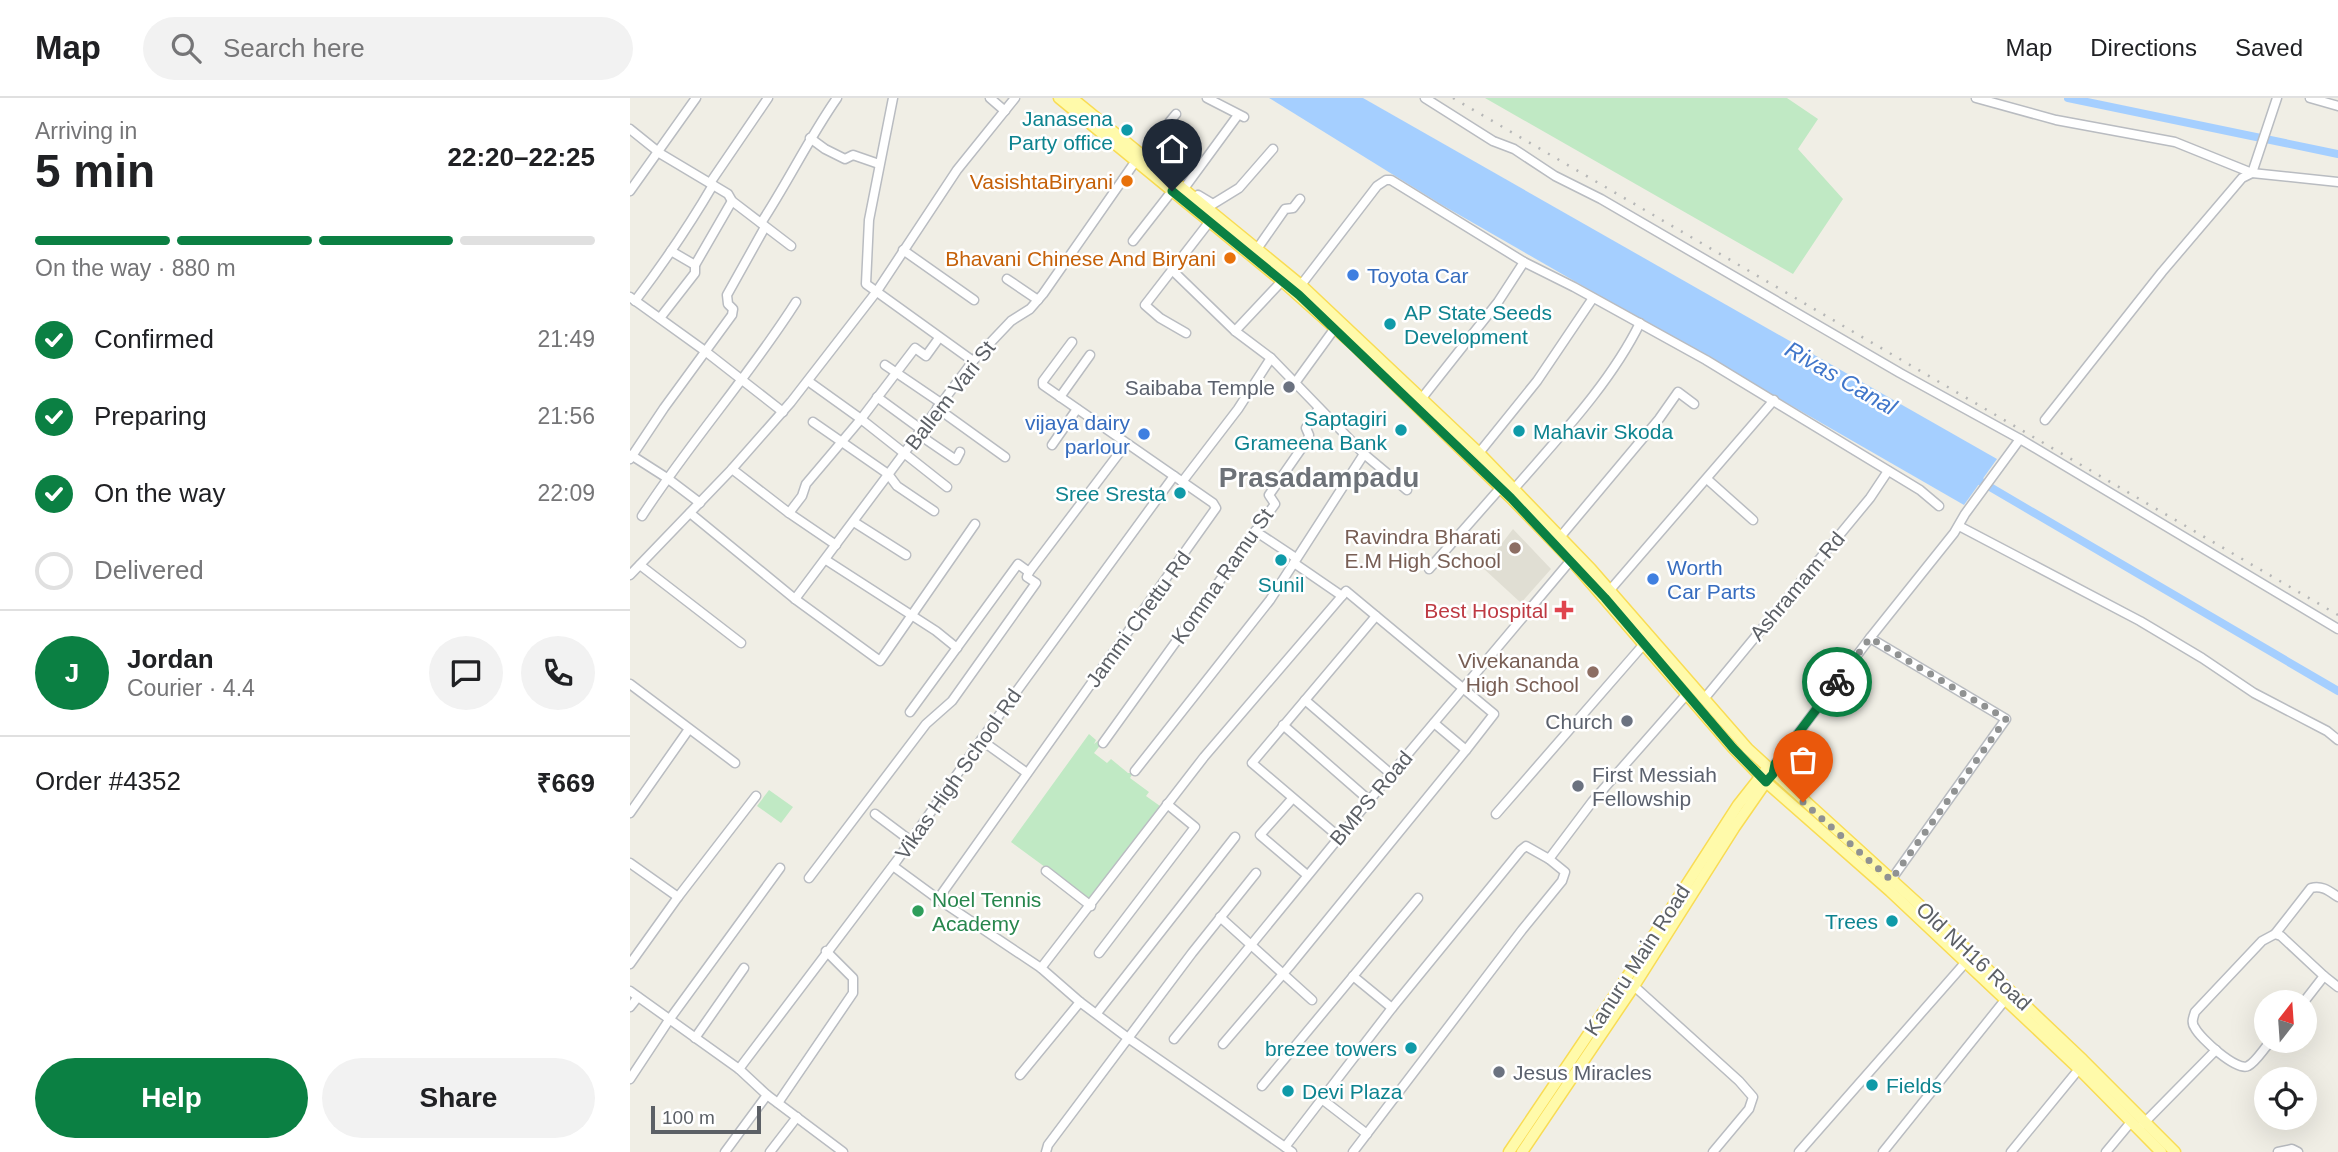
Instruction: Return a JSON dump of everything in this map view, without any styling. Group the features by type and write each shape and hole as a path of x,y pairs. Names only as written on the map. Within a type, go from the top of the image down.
{"main road":[{"name":"Old NH16 Road","path":"1059,98 1177,190 1282,281 1561,536 1768,773 1891,880 2074,1050 2161,1152"},
{"name":"Old NH16 Road","path":"1072,98 1138,159"},
{"name":"Old NH16 Road","path":"1177,190 1194,199 1301,285 1422,398 1479,453 1686,695 1965,963 2138,1124 2175,1152"},
{"name":"Kanuru Main Road","path":"1522,1152 1634,986 1768,773"},
{"name":"Kanuru Main Road","path":"1509,1152 1629,974 1738,805 1768,773"}],"street":[{"path":"630,191 696,98"},
{"path":"768,98 712,184 689,226 632,299 705,351 783,412"},
{"path":"700,503 667,478 631,457 732,315 733,309 728,304 727,295 810,138 837,98"},
{"path":"893,98 869,220 866,285 973,361"},
{"path":"990,98 1005,111"},
{"path":"630,575 732,469 808,381 877,291 957,170 1014,98"},
{"path":"1133,241 1241,116 1207,98"},
{"path":"1425,98 1493,141 1514,149 1555,176 1601,198 1900,373 2020,439 2338,629"},
{"path":"1976,98 2056,120 2175,142 2253,170 2338,182"},
{"path":"2310,98 2338,106"},
{"path":"2045,420 2162,272 2242,178 2253,170 2276,99"},
{"name":"Ballem Vari St","path":"795,599 973,361 1011,321 1030,309 1038,300 1138,159 1176,114"},
{"path":"630,129 658,151 728,194 732,201 792,246"},
{"path":"810,138 845,159 853,155 879,164"},
{"path":"1194,199 1198,195 1213,204 1222,199 1239,188 1273,149"},
{"path":"1301,285 1377,186 1386,180 1400,184 1419,199 1524,262 1640,323 1774,400 1920,490 1939,506"},
{"path":"1257,249 1285,209 1293,208 1300,198"},
{"path":"660,318 695,272 695,265 732,201"},
{"path":"1186,333 1160,318 1145,305 1210,221"},
{"path":"903,250 974,300"},
{"path":"671,251 695,265"},
{"path":"1422,398 1484,321 1524,262"},
{"path":"1172,270 1235,331 1271,358 1364,454 1407,490"},
{"path":"1007,279 1038,300"},
{"path":"1235,331 1282,281"},
{"path":"1479,453 1537,381 1593,298"},
{"path":"642,516 796,302"},
{"path":"1429,569 1507,486 1566,430 1625,350 1640,323"},
{"path":"1295,383 1335,328"},
{"path":"789,513 802,496 806,484 861,419 915,348 926,356 939,338"},
{"path":"1072,342 1043,381 1043,385 1059,397 1090,355"},
{"name":"Vikas High School Rd","path":"739,1069 893,866 981,740 1178,479 1238,409 1271,358"},
{"path":"885,366 896,371 1005,457"},
{"path":"808,381 947,487"},
{"path":"1561,536 1659,419 1678,392 1694,404"},
{"path":"877,397 956,460 960,452"},
{"name":"Jammi Chettu Rd","path":"938,899 1216,508 1213,503 1059,397"},
{"path":"1610,590 1774,400"},
{"name":"Komma Ramu St","path":"1103,743 1275,504 1269,495 1308,439 1310,435 1306,428 1319,408"},
{"path":"1052,445 1077,409"},
{"path":"813,422 888,474 897,486 934,511"},
{"path":"1768,773 1959,526 2020,439"},
{"path":"809,878 926,724 952,701 1036,583 1027,577 1030,572 1126,444"},
{"path":"1135,771 1270,600 1364,454"},
{"path":"732,469 836,545"},
{"name":"Ashramam Rd","path":"1703,699 1870,498 1888,471"},
{"path":"1707,480 1752,520"},
{"path":"690,513 795,599 880,661 975,524"},
{"path":"854,522 906,555"},
{"path":"1959,526 2140,621 2254,693 2327,731 2338,740"},
{"path":"1255,531 1342,596"},
{"path":"826,560 936,631 957,648"},
{"name":"BMPS Road","path":"1174,1039 1253,945 1307,875 1571,560"},
{"path":"910,712 1018,564 1030,572"},
{"path":"640,565 741,643"},
{"path":"1041,968 1167,804 1346,591 1494,716 1223,1044"},
{"path":"1339,837 1252,763 1376,616"},
{"path":"1870,638 2006,719 1891,880"},
{"path":"1496,814 1644,644"},
{"path":"630,684 735,763"},
{"path":"1549,859 1592,802 1686,695"},
{"path":"1305,699 1391,774"},
{"path":"1434,723 1466,750"},
{"path":"1283,725 1370,801"},
{"path":"630,813 689,729"},
{"path":"981,740 1027,773"},
{"path":"630,964 756,796"},
{"path":"1292,799 1260,835 1307,875"},
{"path":"1098,953 1195,827 1167,804"},
{"path":"875,814 911,841"},
{"path":"1097,1013 1235,837"},
{"path":"893,866 1041,968 1128,1038 1289,1150 1392,1009 1521,850 1526,846 1530,847 1549,859 1565,872 1562,881 1353,1152"},
{"path":"630,863 678,897"},
{"path":"630,1079 669,1020 780,868"},
{"path":"1046,871 1091,906"},
{"path":"1046,1152 1048,1145 1128,1038 1256,873"},
{"path":"2260,1054 2249,1066 2243,1068 2236,1065 2195,1029 2192,1020 2194,1012 2262,941 2274,933 2311,888 2324,888 2338,897"},
{"path":"1262,1086 1418,898"},
{"path":"1220,917 1312,1000"},
{"path":"2274,933 2281,936 2338,987"},
{"path":"778,1103 853,993 853,978 826,951"},
{"path":"1799,1152 1965,963"},
{"path":"695,1038 744,968"},
{"path":"1353,976 1392,1009"},
{"path":"2313,990 2324,976"},
{"path":"1634,986 1739,1081 1753,1097 1749,1109 1713,1152"},
{"path":"630,991 739,1069 766,1095 837,1151"},
{"path":"630,1007 638,997"},
{"path":"1883,1152 2005,1000"},
{"path":"1020,1075 1080,1002"},
{"path":"2106,1152 2216,1050"},
{"path":"2011,1152 2079,1069"},
{"path":"725,1152 766,1095"},
{"path":"1323,1100 1367,1134"},
{"path":"771,1152 797,1117"},
{"path":"2278,1152 2292,1149 2298,1152"}],"shaded area":[{"name":"Ravindra Bharati E.M High School","path":"1513,529 1551,569 1521,603 1483,568"}],"green space":[{"path":"1485,98 1787,98 1818,119 1798,149 1843,199 1793,274"},
{"path":"1089,734 1096,740 1094,744 1099,740 1102,743 1094,753 1107,763 1111,759 1128,773 1133,773 1130,778 1149,792 1146,796 1160,806 1090,900 1011,842"},
{"path":"769,790 793,807 781,823 757,806"}],"water":[{"path":"1269,98 1363,98 1997,459 1964,505 1442,205"}],"waterway":[{"path":"2068,98 2338,154"},
{"name":"Rivas Canal","path":"1973,477 2338,691"}],"railway":[{"path":"1453,98 2338,615"}],"way so far":[{"path":"1803,802 1891,880 2006,719 1870,638 1837,682"}],"place":[{"name":"Janasena Party office","path":"1127,130"},
{"name":"VasishtaBiryani","path":"1127,181"},
{"name":"Bhavani Chinese And Biryani","path":"1230,258"},
{"name":"Toyota Car","path":"1353,275"},
{"name":"AP State Seeds Development","path":"1390,324"},
{"name":"Saibaba Temple","path":"1289,387"},
{"name":"Saptagiri Grameena Bank","path":"1401,430"},
{"name":"Mahavir Skoda","path":"1519,431"},
{"name":"vijaya dairy parlour","path":"1144,434"},
{"name":"Sree Sresta","path":"1180,493"},
{"name":"Ravindra Bharati E.M High School","path":"1515,548"},
{"name":"Sunil","path":"1281,560"},
{"name":"Worth Car Parts","path":"1653,579"},
{"name":"Best Hospital","path":"1564,610"},
{"name":"Vivekananda High School","path":"1593,672"},
{"name":"Church","path":"1627,721"},
{"name":"First Messiah Fellowship","path":"1578,786"},
{"name":"Noel Tennis Academy","path":"918,911"},
{"name":"Trees","path":"1892,921"},
{"name":"brezee towers","path":"1411,1048"},
{"name":"Jesus Miracles","path":"1499,1072"},
{"name":"Fields","path":"1872,1085"},
{"name":"Devi Plaza","path":"1288,1091"}],"district":[{"name":"Prasadampadu","path":"1319,477"}],"route":[{"path":"1172,191 1299,295 1511,498 1571,560 1686,695 1766,782 1773,774 1775,764 1837,682"}]}
